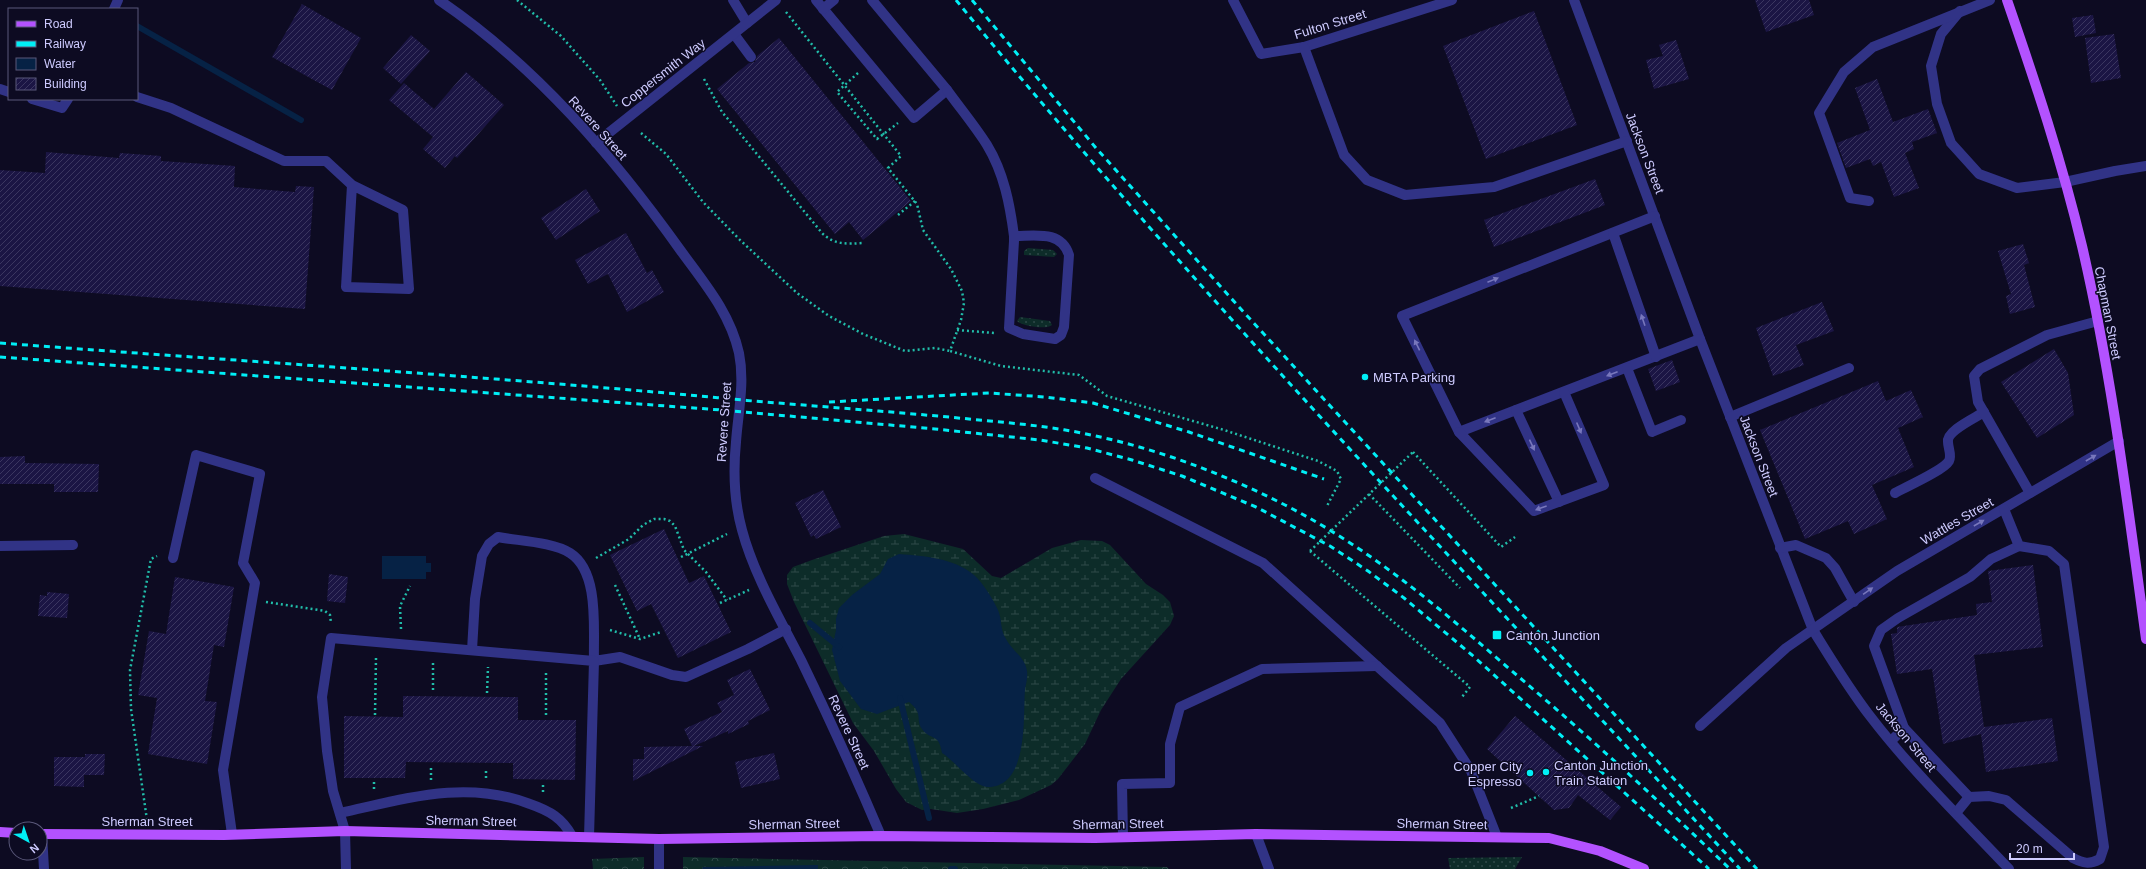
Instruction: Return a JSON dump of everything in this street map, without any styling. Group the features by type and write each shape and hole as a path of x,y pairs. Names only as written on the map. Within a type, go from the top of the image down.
{"main road":[{"name":"Chapman Street","path":"2007,0 2036,85 2065,182 2098,321 2119,441 2146,639"},
{"name":"Sherman Street","path":"48,834 232,834 345,831 659,839 881,836 1123,837 1256,834 1549,838 1600,851 1644,869"}],"street":[{"name":"Revere Street","path":"439,0 469,20 503,49 577,121 658,218 723,308 731,325 739,356 741,391 734,471 736,498 748,547 848,759 881,836"},
{"path":"733,0 747,23"},
{"name":"Coppersmith Way","path":"596,144 776,0"},
{"path":"816,0 914,118 947,90"},
{"path":"823,9 834,0"},
{"path":"872,0 947,90 988,146 1000,172 1010,205 1014,236 1009,328 1023,334 1055,339 1061,335 1064,327 1069,255 1066,247 1055,238 1014,236"},
{"name":"Fulton Street","path":"1233,0 1262,54 1304,47 1452,0"},
{"name":"Jackson Street","path":"1574,0 1700,339 1813,630 1861,704 1890,741 2009,869"},
{"path":"1869,201 1850,198 1819,113 1844,72 1873,47 1990,0"},
{"path":"1960,11 1940,34 1931,66 1937,104 1951,143 1978,174 2018,188 2065,182 2146,166"},
{"path":"734,34 751,57"},
{"path":"1304,47 1344,154 1367,180 1406,195 1494,187 1627,140"},
{"path":"138,97 171,108 284,160 326,161 352,185 403,210 409,289 346,287 352,185"},
{"path":"35,100 62,108 67,100"},
{"path":"1564,392 1604,485 1534,511 1459,432 1402,316 1655,216"},
{"path":"1613,233 1656,357"},
{"path":"2030,493 1978,402 1974,376 1980,369 2047,335 2098,321"},
{"path":"1459,432 1700,339"},
{"path":"1627,368 1652,432 1681,420"},
{"path":"1730,417 1849,368"},
{"path":"1516,410 1559,502"},
{"path":"1896,493 1938,470 1949,461 1950,455 1947,440 1949,434 1984,412"},
{"name":"Wattles Street","path":"1700,726 1786,648 1898,571 2119,441"},
{"path":"173,558 196,455 260,474 243,563 255,583 223,770 232,834"},
{"path":"1095,478 1263,563 1440,723 1471,771 1497,837"},
{"path":"2004,509 2019,546"},
{"path":"472,650 475,599 482,556 489,544 498,537 554,547 570,553 583,566 589,580 591,591 594,660 589,837"},
{"path":"0,546 73,545"},
{"path":"1780,548 1796,545 1826,558 1835,568 1854,602"},
{"path":"1956,813 1969,797 1989,796 2006,800 2073,858 2092,864 2100,859 2104,847 2064,564 2049,551 2019,546 1991,559 1970,577 1898,618 1881,630 1874,646 1904,728 1969,797"},
{"path":"346,869 345,831 333,791 327,751 322,697 331,638 594,660 620,657 672,675 686,677 748,649 786,629"},
{"path":"1123,837 1122,784 1170,782 1170,744 1180,707 1262,669 1376,666"},
{"path":"1890,741 1904,728"},
{"path":"340,813 431,793 480,791 516,798 545,809 565,823 572,836"},
{"path":"1256,834 1269,869"},
{"path":"659,839 659,869"}],"path":[{"path":"517,0 561,36 600,80 618,107"},
{"path":"783,8 794,25 901,156 888,168 915,201 919,209 923,230 947,263 962,291 964,303 950,351"},
{"path":"860,72 843,85 837,92 875,138 879,139 900,122"},
{"path":"704,79 722,112 822,234 833,242 845,244 863,243"},
{"path":"641,133 666,154 703,202 740,240 797,293 829,316 863,334 905,351 935,348 1001,366 1079,375 1107,396 1224,430 1318,462 1337,470 1341,479 1327,506"},
{"path":"898,215 915,201"},
{"path":"957,330 1000,333 1009,328"},
{"path":"1462,697 1470,687 1310,551 1413,452 1501,547 1515,537"},
{"path":"1369,494 1460,588"},
{"path":"583,566 629,539 643,525 654,519 664,518 675,526 681,544 688,554 715,582 727,600"},
{"path":"681,557 729,533"},
{"path":"147,820 131,709 130,670 151,559 154,556 173,558"},
{"path":"615,585 640,638"},
{"path":"401,644 400,606 410,586"},
{"path":"720,603 753,588"},
{"path":"252,600 325,611 330,615 331,638"},
{"path":"593,623 640,638 662,632"},
{"path":"375,715 376,676"},
{"path":"432,677 433,691"},
{"path":"487,681 487,693"},
{"path":"545,685 546,716"},
{"path":"1511,808 1539,796"}],"green space":[{"path":"1028,248 1053,250 1057,254 1054,257 1024,255 1024,251"},
{"path":"1020,317 1050,321 1052,325 1045,327 1029,326 1017,321"},
{"path":"904,534 963,549 992,576 1001,578 1052,548 1081,540 1102,541 1110,545 1146,584 1163,595 1170,602 1174,616 1170,625 1121,679 1101,710 1085,744 1058,779 1051,785 1019,800 983,809 957,813 931,809 922,810 906,802 896,789 874,751 853,723 794,602 787,584 787,575 793,567 812,560 884,536"},
{"path":"644,857 644,869 593,869 592,859"},
{"path":"683,857 1167,867 1169,869 683,869"},
{"path":"1522,857 1515,869 1450,869 1448,858"}],"water":[{"path":"899,554 948,561 966,569 974,575 984,587 998,610 1004,636 1026,666 1027,676 1021,748 1017,763 1011,775 1001,784 988,787 977,783 942,753 939,742 925,733 922,729 919,722 918,713 914,706 909,702 877,714 861,709 840,681 832,650 839,608 852,595 880,574 888,559"},
{"path":"382,556 426,556 426,563 431,563 431,572 426,572 426,579 382,579"},
{"path":"818,865 818,869 702,869 703,867"}],"building":[{"path":"1755,0 1809,0 1814,15 1766,32"},
{"path":"302,4 361,38 332,90 272,57"},
{"path":"1534,11 1577,125 1486,159 1443,46"},
{"path":"2093,15 2096,33 2075,37 2072,18"},
{"path":"2114,34 2121,78 2091,83 2085,38"},
{"path":"411,35 430,51 401,84 383,68"},
{"path":"779,38 911,201 863,240 849,222 835,234 717,89 749,63 755,62 757,56"},
{"path":"1676,40 1689,79 1654,89 1646,60 1663,56 1659,45"},
{"path":"466,72 504,105 457,158 455,156 445,168 423,149 433,137 389,100 404,83 434,109"},
{"path":"1877,79 1893,122 1928,109 1937,133 1912,142 1914,149 1905,153 1919,188 1894,197 1881,162 1873,166 1870,159 1846,168 1837,143 1870,130 1855,88"},
{"path":"46,152 119,158 120,153 161,156 161,161 235,166 234,187 295,192 296,186 314,187 305,309 0,286 0,170 45,173"},
{"path":"1595,179 1605,205 1494,247 1484,220"},
{"path":"586,189 600,211 556,240 541,218"},
{"path":"626,233 647,273 652,270 664,292 627,312 608,274 588,284 575,260"},
{"path":"2023,244 2029,263 2024,265 2035,307 2010,314 2006,296 2011,294 1998,251"},
{"path":"1822,302 1834,331 1796,345 1804,365 1773,376 1756,328"},
{"path":"2054,349 2068,373 2074,415 2037,438 2001,382"},
{"path":"1672,360 1680,382 1656,391 1648,369"},
{"path":"1878,381 1886,401 1911,390 1923,417 1898,428 1914,467 1872,485 1887,519 1854,534 1848,521 1805,539 1760,430"},
{"path":"25,456 25,463 99,464 98,492 54,492 54,484 0,484 0,457"},
{"path":"823,490 841,527 816,539 814,535 811,537 795,503"},
{"path":"664,529 689,583 704,576 731,632 678,658 651,604 637,611 610,555"},
{"path":"2033,565 2043,647 1974,655 1984,727 2052,718 2058,761 1986,772 1981,734 1943,744 1932,669 1897,674 1891,634 1897,633 1897,627 1977,615 1976,604 1992,602 1988,571"},
{"path":"329,574 348,577 345,603 327,601"},
{"path":"175,577 234,587 224,647 214,645 205,701 217,702 207,764 148,754 157,698 138,695 149,631 166,634"},
{"path":"47,592 69,594 67,618 38,616 40,595 47,596"},
{"path":"750,669 770,710 748,721 749,724 728,734 728,731 694,746 703,746 633,781 633,759 644,759 644,747 692,746 684,729 722,712 717,703 734,695 727,680"},
{"path":"403,696 518,697 518,720 576,720 575,780 513,779 513,763 406,762 405,778 344,778 344,716 403,717"},
{"name":"Canton Junction Train Station","path":"1515,716 1621,807 1610,820 1578,795 1569,808 1554,810 1487,749"},
{"path":"774,753 780,779 741,788 735,762"},
{"path":"85,754 105,754 104,775 84,775 84,787 54,786 54,757 85,757"}],"waterway":[{"path":"138,27 301,120"},
{"path":"810,623 839,647"},
{"path":"900,698 929,818"}],"railway":[{"path":"956,0 1050,112 1243,332 1740,869"},
{"path":"972,0 1096,148 1239,307 1757,869"},
{"path":"0,343 565,384 942,416 1061,429 1141,447 1214,473 1285,505 1345,540 1401,579 1454,621 1563,715 1730,869"},
{"path":"0,357 721,410 935,429 1040,440 1087,448 1132,460 1182,476 1256,507 1330,546 1368,571 1404,598 1472,655 1709,869"},
{"path":"829,402 989,393 1045,397 1093,403 1189,432 1324,479"}],"place":[{"name":"MBTA Parking","path":"1365,377"},
{"name":"Canton Junction","path":"1497,635"},
{"name":"Canton Junction Train Station","path":"1546,772"},
{"name":"Copper City Espresso","path":"1530,773"}]}
